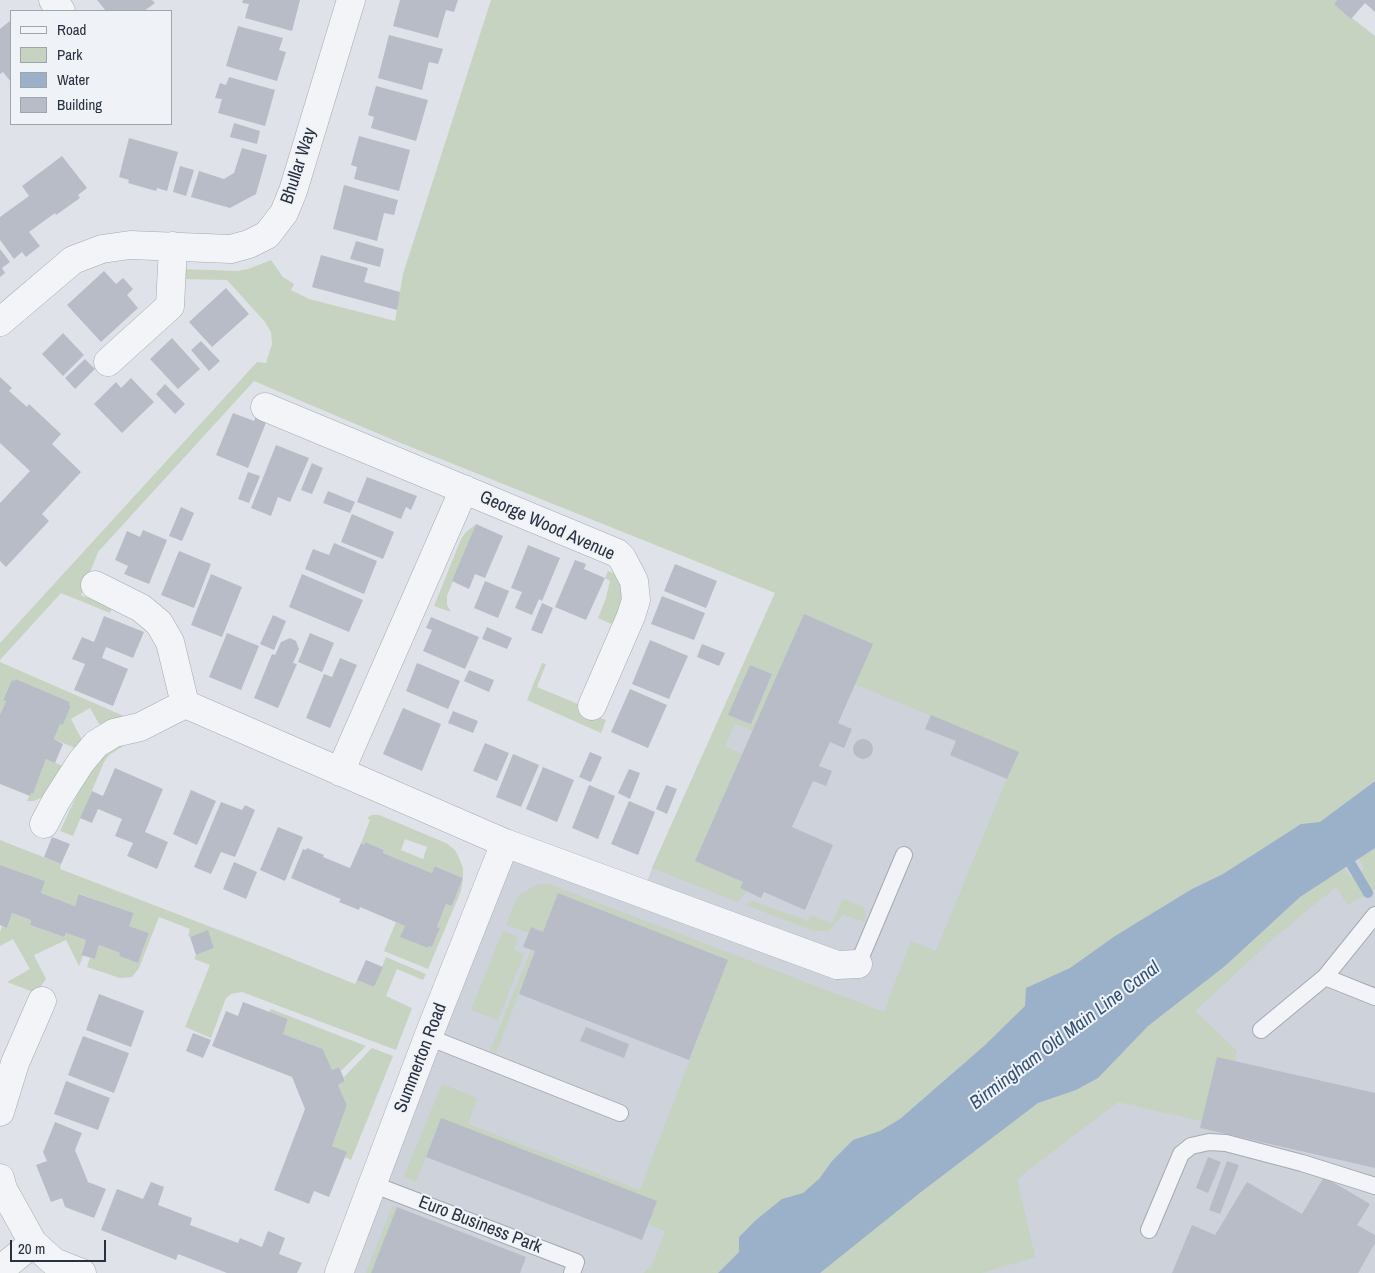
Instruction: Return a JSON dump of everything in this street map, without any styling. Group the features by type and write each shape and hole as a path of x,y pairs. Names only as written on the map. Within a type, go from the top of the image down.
{"street":[{"name":"Bhullar Way","path":"0,322 73,260 102,249 130,246 173,246 231,249 267,236 284,213 293,190 351,0"},
{"path":"108,362 170,306 173,246"},
{"name":"George Wood Avenue","path":"265,407 464,489 617,554 622,558 634,581 636,600 631,616 592,706"},
{"name":"George Wood Avenue","path":"340,772 464,489"},
{"path":"95,585 141,608 159,623 170,642 184,704"},
{"path":"184,704 505,843 837,965 858,964"},
{"path":"44,824 56,801 88,752 103,739 140,727 184,704"},
{"name":"Summerton Road","path":"339,1273 428,1037 505,843"},
{"path":"0,1112 8,1060 42,1000"},
{"path":"0,1178 3,1188 33,1243 54,1262 82,1273"},
{"path":"0,1270 33,1243"}],"lane":[{"path":"858,964 904,855"},
{"path":"1261,1030 1326,977 1375,915"},
{"path":"1326,977 1375,997"},
{"path":"428,1037 620,1112"},
{"path":"1149,1230 1181,1154 1191,1146 1209,1142 1226,1143 1310,1165 1375,1186"},
{"name":"Euro Business Park","path":"372,1184 576,1262 572,1273"}],"shaded area":[{"path":"778,587 1375,805 1375,1273 339,1273 505,843 643,894 652,868"}],"green space":[{"path":"491,0 1337,0 1334,4 1375,36 1375,781 1320,822 1301,824 1223,874 1192,889 1115,936 1070,968 1026,988 1025,1006 984,1046 900,1119 880,1131 853,1140 832,1161 819,1179 803,1193 782,1199 756,1220 739,1237 739,1252 718,1273 644,1273 652,1266 665,1231 441,1118 416,1182 404,1177 442,1084 477,1098 468,1124 640,1190 728,960 558,893 543,932 531,927 529,933 506,925 515,902 521,894 540,884 549,884 884,1012 911,941 936,951 1018,752 855,684 872,644 804,614 753,731 735,723 725,746 742,754 695,861 743,882 740,888 747,891 738,902 652,868 775,593 391,439 254,381 98,552 81,595 112,608 110,613 61,593 0,660 0,643 257,362 266,363 272,344 271,332 265,322 227,280 181,279 181,269 237,271 271,260 283,277 294,284 291,290 309,299 395,321 403,274","holes":["750,665 772,675 751,724 729,715"]},
{"path":"476,524 447,596 447,605 451,612 434,606 461,539"},
{"path":"608,571 618,575 627,591 615,620 611,624 598,618 610,581 605,578"},
{"path":"0,662 126,717 102,729 90,708 71,719 82,740 75,748 54,739 60,724 63,725 71,706 69,705 70,702 16,679 12,681 3,699 6,701 0,715"},
{"path":"542,663 546,664 537,687 578,704 577,709 606,720 601,733 527,700"},
{"path":"128,743 109,755 104,762 73,836 60,831 93,761 112,747"},
{"path":"46,759 63,766 46,795 34,801 27,801 31,793 33,794"},
{"path":"372,815 379,815 446,843 455,850 459,858 463,868 463,878 436,866 432,873 383,853 384,850 365,842 364,845 361,843 370,820 367,818","holes":["405,839 427,847 423,859 401,850"]},
{"path":"0,840 61,864 60,869 355,984 357,980 374,987 386,957 426,974 423,980 397,969 386,996 412,1008 396,1050 242,992 231,994 226,998 211,1038 185,1027 210,965 194,959 196,955 214,948 208,931 190,937 188,936 190,929 159,917 139,968 132,977 120,978 87,967 90,958 95,959 99,945 120,953 119,956 138,963 149,933 129,926 134,913 80,894 75,906 41,893 45,881 0,865"},
{"path":"1375,848 1375,889 1348,905 1336,887 1275,937 1195,1011 1237,1051 1235,1061 1217,1057 1202,1121 1118,1102 1017,1179 1035,1257 982,1273 820,1273 921,1192 1038,1103 1076,1090 1098,1078 1148,1026 1225,966 1300,897 1344,868 1351,878 1365,869 1359,859"},
{"path":"463,878 461,891 428,969 384,951 396,922 405,926 401,937 428,948 429,946 432,947 440,928 437,927 446,904 452,906"},
{"path":"843,899 863,907 866,915 864,922 843,914 829,931 813,931 746,905 751,900 808,921 811,915 832,924"},
{"path":"12,913 31,920 30,925 64,937 66,933 86,940 79,966 66,940 34,955 46,979 36,993 7,982 30,969 13,939 0,946 2,926 7,928"},
{"path":"503,931 518,937 514,950 524,954 498,1020 471,1010"},
{"path":"531,950 535,951 496,1053 490,1051"},
{"path":"271,1009 366,1046 341,1071 339,1067 332,1070 323,1049 283,1034 288,1019 269,1012"},
{"path":"372,1048 393,1056 351,1160 345,1157 346,1153 332,1146 347,1105 338,1085 345,1081 344,1077"},
{"path":"393,1205 397,1207 371,1273 366,1273"}],"water":[{"name":"Birmingham Old Main Line Canal","path":"1375,781 1375,848 1300,897 1225,966 1148,1026 1098,1078 1076,1090 1038,1103 921,1192 820,1273 718,1273 739,1252 739,1237 756,1220 782,1199 803,1193 819,1179 832,1161 853,1140 880,1131 900,1119 984,1046 1025,1006 1026,988 1070,968 1115,936 1192,889 1223,874 1301,824 1320,822"}],"building":[{"path":"97,0 152,0 155,3 145,10 105,10"},
{"path":"243,0 300,0 292,31 245,18 249,4 242,3"},
{"path":"400,0 458,0 454,12 446,10 438,38 393,26"},
{"path":"1337,0 1375,0 1375,12 1365,3 1351,19 1334,4"},
{"path":"10,21 10,81 3,72 0,74 0,29"},
{"path":"238,26 283,38 279,50 286,52 277,81 226,66"},
{"path":"389,35 443,49 438,64 429,62 422,90 378,78"},
{"path":"229,77 275,90 265,126 218,113 222,99 215,98 220,83 226,85"},
{"path":"376,86 428,100 416,141 371,128 374,117 368,115"},
{"path":"234,123 260,131 257,144 230,137"},
{"path":"359,136 410,150 399,191 354,179 357,167 351,165"},
{"path":"129,138 178,152 167,191 157,188 156,191 128,183 129,180 119,177"},
{"path":"242,148 267,155 256,194 230,208 191,197 199,171 224,179 234,173"},
{"path":"62,156 87,188 78,195 80,198 29,232 40,246 26,257 22,252 14,259 0,240 0,217 29,196 22,186"},
{"path":"180,166 194,170 186,196 173,192"},
{"path":"344,185 398,200 394,215 384,213 377,241 333,229"},
{"path":"356,241 384,249 380,267 350,259"},
{"path":"0,249 10,262 2,268 5,273 0,277"},
{"path":"321,255 368,268 364,282 400,292 397,310 312,287"},
{"path":"104,271 116,284 123,278 133,289 127,295 138,308 101,342 67,305"},
{"path":"226,288 249,314 212,347 189,322"},
{"path":"63,333 84,355 63,376 42,354"},
{"path":"172,338 200,369 178,389 150,359"},
{"path":"201,341 220,361 209,371 191,350"},
{"path":"85,359 95,369 75,389 65,378"},
{"path":"0,377 12,388 9,391 27,407 29,404 61,434 52,444 81,472 42,514 49,521 6,567 0,561 0,503 30,471 0,443"},
{"path":"131,378 154,402 122,433 94,404 116,382 121,388"},
{"path":"165,384 185,404 175,414 156,394"},
{"path":"233,413 254,421 256,416 267,420 248,468 216,455"},
{"path":"276,445 309,458 290,502 278,497 271,516 251,508"},
{"path":"312,463 323,468 312,494 301,490"},
{"path":"248,472 260,476 249,503 238,499"},
{"path":"367,477 417,496 411,510 406,507 401,519 357,502"},
{"path":"328,491 355,502 350,513 323,503"},
{"path":"181,507 194,513 182,541 169,536"},
{"path":"352,514 394,532 383,559 341,542"},
{"path":"476,524 503,536 485,578 475,574 469,589 452,581"},
{"path":"143,530 167,540 149,584 124,574 128,566 115,560 127,531 140,537"},
{"path":"334,543 377,561 364,594 305,569 313,549 329,555"},
{"path":"528,545 560,558 542,601 539,599 532,615 515,608 522,592 511,588"},
{"path":"179,551 211,564 194,608 161,595"},
{"path":"575,560 586,564 584,569 605,578 586,620 555,607"},
{"path":"675,564 717,581 706,608 664,591"},
{"path":"211,574 242,587 222,637 191,625"},
{"path":"302,574 363,600 349,632 289,607"},
{"path":"485,581 509,591 498,618 474,608"},
{"path":"662,596 705,613 694,640 651,624"},
{"path":"542,603 553,608 542,634 531,630"},
{"path":"804,614 873,644 838,723 852,729 844,748 830,742 819,766 832,771 826,786 813,781 792,827 833,845 805,910 764,892 761,898 740,888 743,882 695,861"},
{"path":"273,615 286,621 274,650 260,644"},
{"path":"104,616 144,632 133,658 106,647 102,658 128,669 113,706 74,690 85,664 72,659 82,637 94,642"},
{"path":"431,617 479,637 465,669 423,651 432,630 426,628"},
{"path":"487,627 512,638 507,649 482,639"},
{"path":"227,633 259,646 241,690 209,677"},
{"path":"310,633 334,643 322,672 298,662"},
{"path":"290,638 296,641 299,649 293,663 297,664 278,708 254,698 272,654 275,655 281,642"},
{"path":"650,640 688,656 669,699 632,684"},
{"path":"702,644 725,653 719,666 697,657"},
{"path":"340,658 357,665 330,728 306,718 324,674 332,677"},
{"path":"417,663 460,681 448,709 406,691"},
{"path":"750,665 772,674 751,724 728,715"},
{"path":"469,670 494,680 489,692 464,681"},
{"path":"16,679 70,702 69,705 71,706 63,725 60,724 54,739 63,744 55,763 46,759 33,794 31,793 30,796 0,784 0,715 6,701 3,700 12,680"},
{"path":"630,689 667,705 648,748 611,732"},
{"path":"403,708 441,724 422,771 383,754"},
{"path":"453,711 478,721 473,733 448,723"},
{"path":"931,715 1019,752 1007,779 950,755 956,741 925,729"},
{"path":"863,739 870,742 873,749 870,756 863,759 856,756 853,749 856,742"},
{"path":"485,743 509,753 497,781 473,771"},
{"path":"590,752 602,757 591,782 579,777"},
{"path":"513,754 539,765 521,807 496,797"},
{"path":"543,767 574,780 557,822 526,809"},
{"path":"115,768 163,789 145,832 168,842 157,869 127,856 133,843 115,836 122,819 98,809 92,823 80,818 92,791 103,796"},
{"path":"629,769 640,773 630,799 618,793"},
{"path":"589,785 615,796 598,839 572,828"},
{"path":"666,785 677,789 667,814 656,809"},
{"path":"191,790 216,801 197,845 173,834"},
{"path":"629,801 655,812 638,855 611,844"},
{"path":"221,802 242,810 245,805 255,810 235,857 221,852 211,874 194,867"},
{"path":"278,827 303,837 285,881 260,870"},
{"path":"52,837 70,844 61,864 44,857"},
{"path":"365,842 384,850 383,853 432,873 435,866 463,878 452,906 446,904 437,927 440,928 432,947 429,946 428,948 400,937 405,926 360,907 359,910 339,902 341,899 291,878 303,849 306,850 307,848 350,868 361,843 364,845"},
{"path":"234,862 257,872 246,899 223,889"},
{"path":"0,865 45,881 41,893 75,906 79,894 134,913 129,926 149,933 138,963 119,956 120,953 99,945 95,959 81,955 86,940 66,933 64,937 30,925 31,920 12,913 7,928 0,925"},
{"path":"558,893 728,960 689,1060 519,994 535,951 523,947 531,927 543,932"},
{"path":"208,930 214,948 196,955 190,937"},
{"path":"366,960 383,967 374,987 357,980"},
{"path":"99,994 144,1011 131,1047 86,1030"},
{"path":"243,1002 288,1019 283,1034 323,1049 332,1070 339,1067 345,1081 338,1085 347,1105 332,1146 347,1152 329,1197 314,1191 309,1204 274,1190 305,1109 292,1077 212,1046 226,1011 238,1016"},
{"path":"586,1027 629,1044 624,1058 580,1041"},
{"path":"193,1033 211,1040 203,1058 186,1051"},
{"path":"83,1036 129,1053 114,1093 68,1075"},
{"path":"1217,1057 1375,1093 1375,1168 1200,1128"},
{"path":"66,1081 110,1098 98,1130 54,1114"},
{"path":"441,1118 657,1201 642,1240 426,1157"},
{"path":"55,1122 82,1133 75,1150 88,1182 106,1189 94,1218 65,1207 62,1198 51,1202 36,1165 47,1161 43,1152"},
{"path":"1208,1157 1221,1162 1208,1193 1196,1188"},
{"path":"1227,1161 1239,1165 1220,1214 1209,1210"},
{"path":"1324,1177 1370,1204 1357,1225 1375,1235 1375,1243 1358,1273 1172,1273 1192,1225 1215,1235 1247,1182 1302,1214"},
{"path":"151,1182 164,1187 158,1205 192,1218 190,1225 238,1243 240,1238 262,1247 268,1231 285,1238 279,1254 302,1263 297,1273 227,1273 178,1254 176,1260 101,1230 117,1189 143,1199"},
{"path":"397,1207 526,1257 520,1273 371,1273"}],"waterway":[{"path":"1345,854 1368,893"}]}
